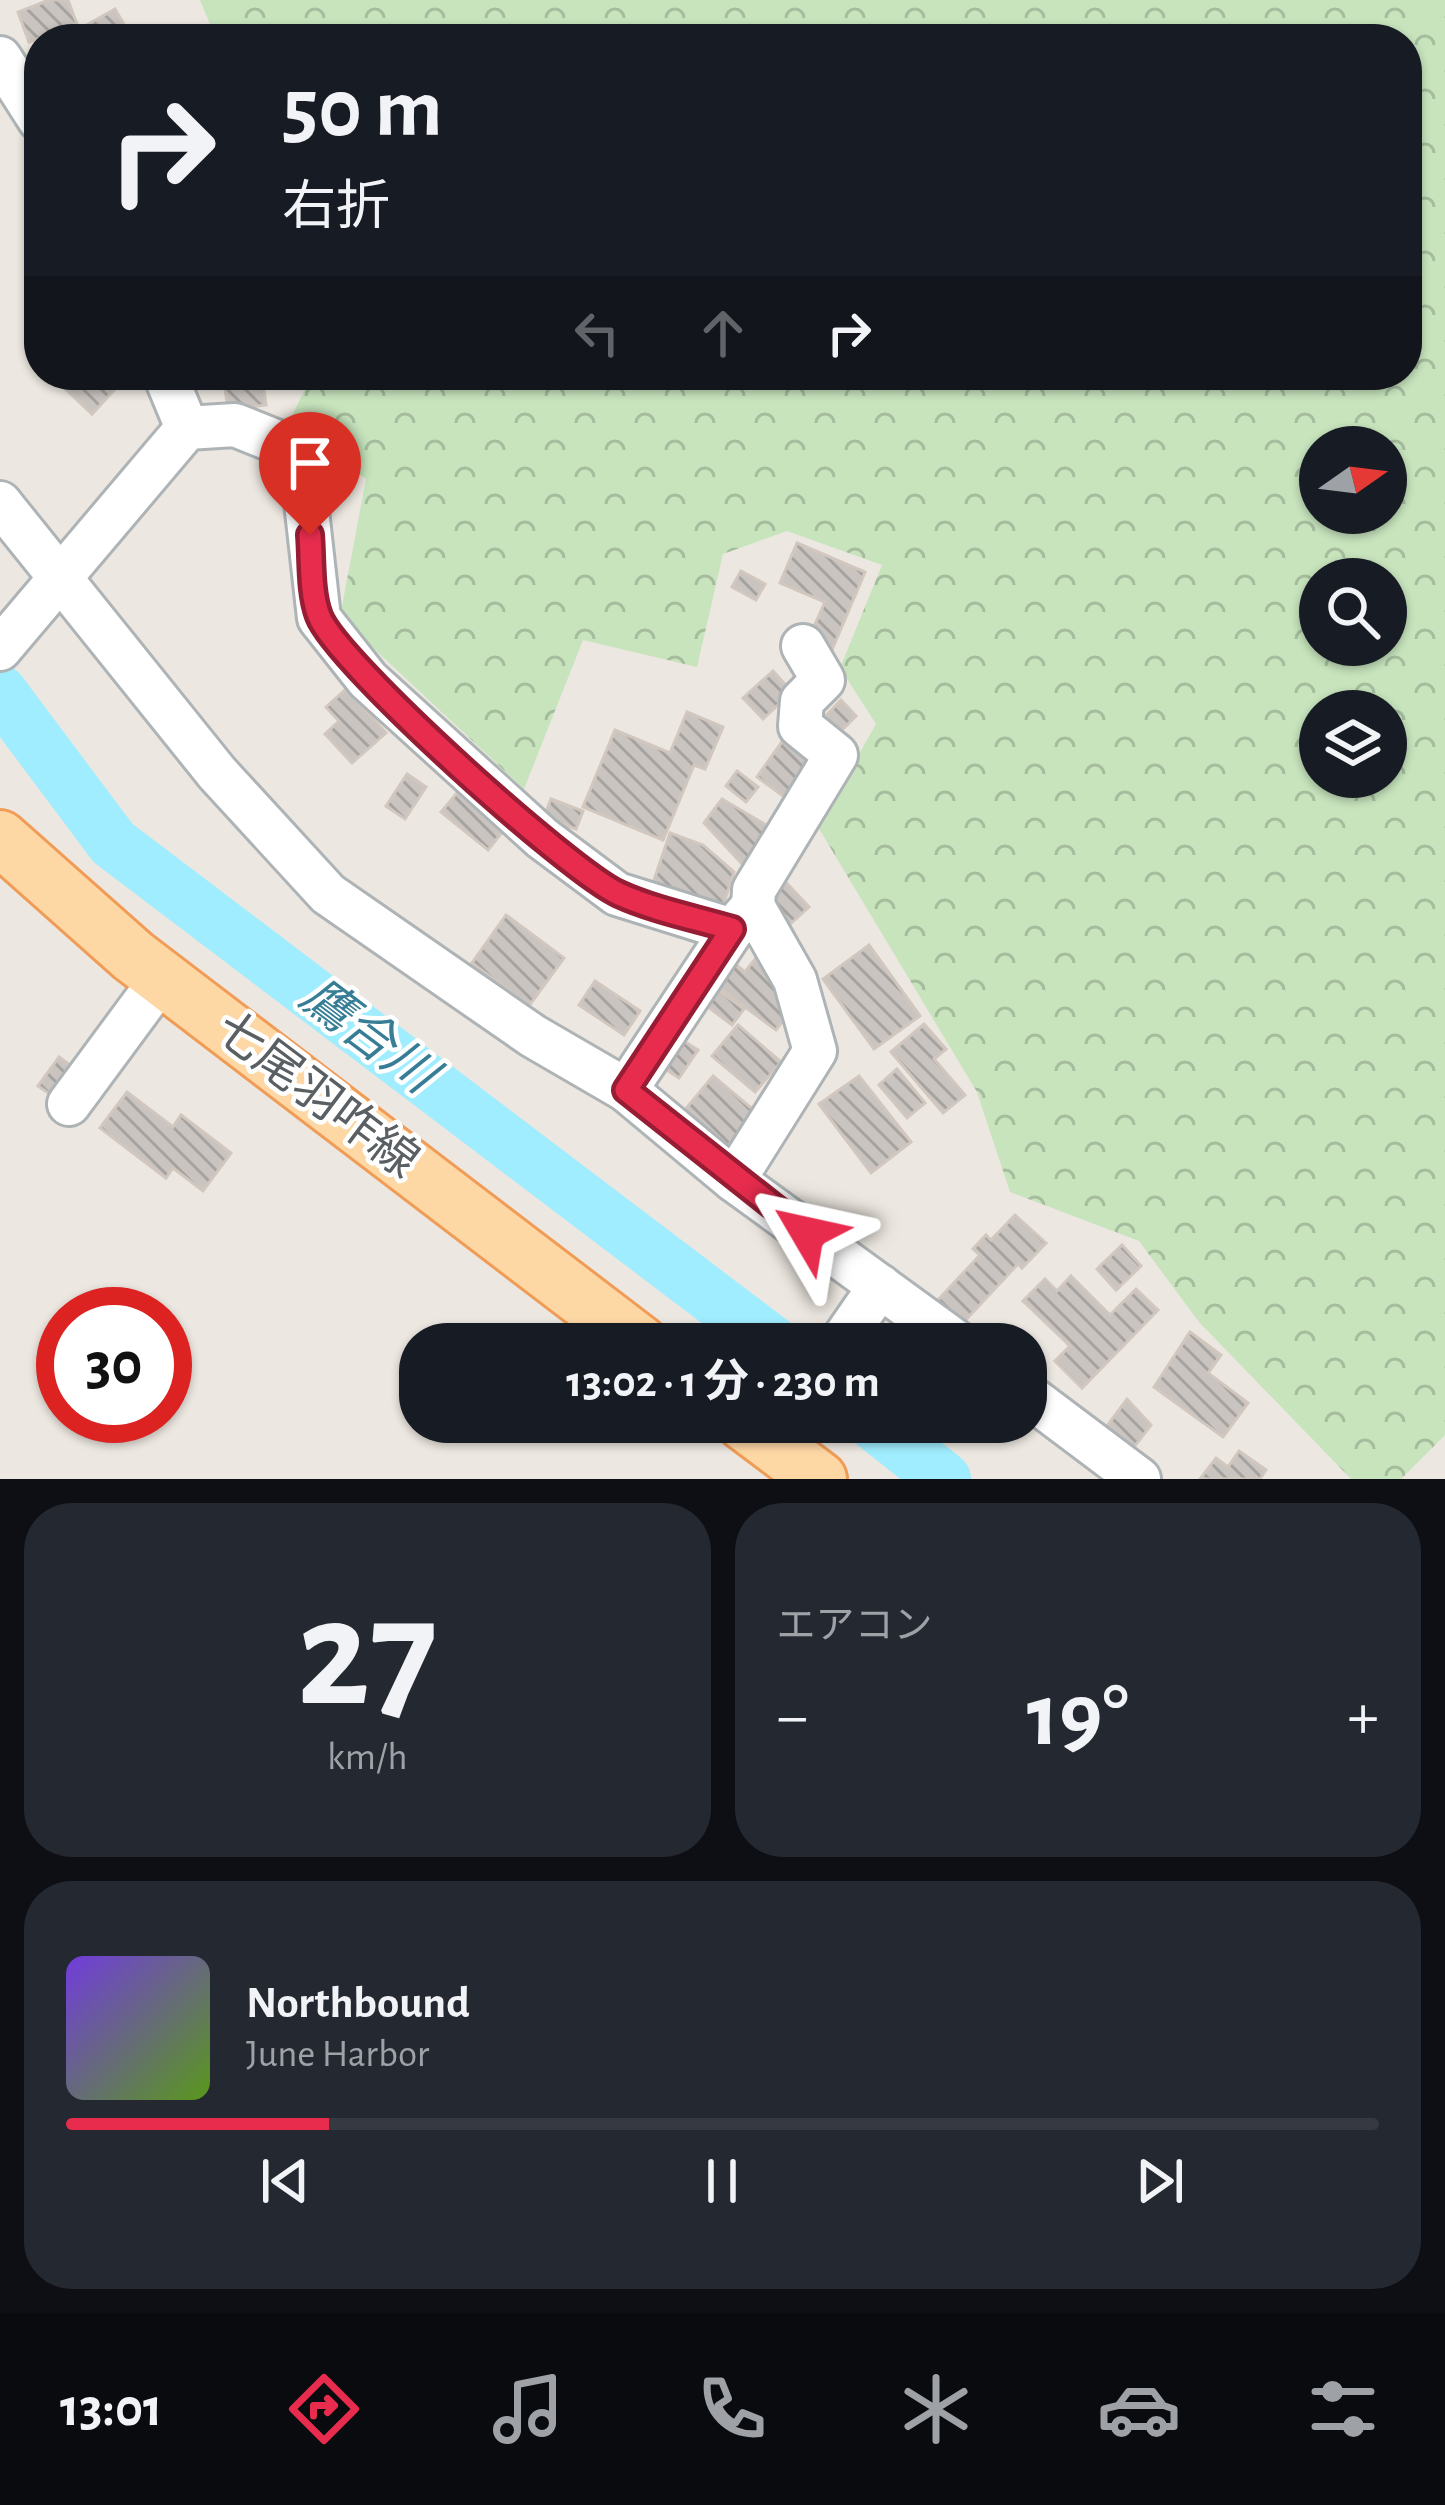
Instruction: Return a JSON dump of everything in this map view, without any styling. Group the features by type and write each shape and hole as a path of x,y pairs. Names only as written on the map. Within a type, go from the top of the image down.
{"main road":[{"name":"七尾羽咋線","path":"0,838 162,978 614,1323"},
{"path":"779,1443 819,1479"}],"street":[{"path":"0,58 24,96"},
{"path":"171,390 187,428"},
{"path":"5,643 187,428 235,425 261,432 292,457 305,493 319,618 368,680 542,838 616,894 743,918 795,980 815,1051 734,1180"},
{"path":"0,503 64,576 217,773 328,894 533,1036 626,1090 874,1295 922,1323"},
{"path":"626,1090 743,918 754,890 836,754 800,726 802,701 823,680 802,646"},
{"path":"68,1105 162,978"},
{"path":"855,1323 874,1295"},
{"path":"1047,1410 1139,1479"}],"green space":[{"path":"200,0 1445,0 1445,1435 1401,1479 1351,1479 1199,1322 1139,1241 1010,1192 977,1092 818,827 876,724 840,668 882,565 787,531 723,554 697,667 583,640 524,789 340,617 366,479 287,426 305,390 1422,390 1422,24 210,24"}],"building":[{"path":"49,0 68,0 77,24 24,24 24,28 18,12"},
{"path":"115,9 124,24 88,24"},
{"path":"67,390 114,390 92,414"},
{"path":"225,390 264,390 266,405 228,410"},
{"path":"797,543 865,572 831,652 807,642 825,602 780,583"},
{"path":"741,571 765,584 756,600 732,587"},
{"path":"773,671 792,692 763,719 743,698"},
{"path":"346,689 386,733 352,763 325,734 339,721 326,707"},
{"path":"841,700 856,716 833,739 818,724"},
{"path":"687,712 723,727 705,769 694,765 663,840 583,807 615,730 670,753"},
{"path":"786,736 824,763 794,804 757,777"},
{"path":"737,771 758,787 746,802 726,786"},
{"path":"407,774 426,787 405,819 386,806"},
{"path":"462,787 508,825 488,850 441,812"},
{"path":"551,799 583,811 576,829 544,817"},
{"path":"722,799 780,833 756,879 704,823"},
{"path":"670,833 703,845 734,872 720,915 650,892"},
{"path":"780,876 809,907 787,927 758,896"},
{"path":"506,915 564,958 529,1006 472,963"},
{"path":"869,945 920,1016 874,1049 823,979"},
{"path":"755,959 790,986 796,1004 776,1030 714,984 731,961 745,972"},
{"path":"595,981 640,1011 624,1035 579,1005"},
{"path":"715,988 744,1009 732,1025 704,1004"},
{"path":"924,1024 946,1049 934,1059 965,1095 943,1113 891,1052"},
{"path":"738,1025 781,1062 755,1092 712,1056"},
{"path":"677,1037 698,1050 679,1078 659,1065"},
{"path":"59,1057 81,1073 61,1102 38,1086"},
{"path":"897,1069 925,1103 907,1118 879,1085"},
{"path":"713,1076 756,1112 727,1147 684,1111"},
{"path":"859,1076 911,1142 871,1173 819,1104"},
{"path":"127,1092 173,1127 181,1115 231,1153 203,1191 173,1168 166,1178 100,1128"},
{"path":"1015,1215 1046,1243 1022,1268 1018,1264 961,1323 937,1301 980,1255 973,1249 986,1235 991,1240"},
{"path":"1122,1245 1141,1266 1116,1290 1097,1269"},
{"path":"1071,1276 1110,1315 1136,1289 1158,1310 1082,1388 1055,1361 1070,1346 1023,1301 1045,1279 1057,1291"},
{"path":"1190,1332 1221,1355 1208,1373 1248,1403 1223,1437 1154,1387"},
{"path":"1127,1399 1151,1425 1131,1451 1104,1430"},
{"path":"1239,1451 1266,1470 1260,1479 1200,1479 1216,1458 1228,1467"}],"waterway":[{"name":"鷹合川","path":"0,692 113,843 746,1323"},
{"name":"鷹合川","path":"899,1443 944,1479"}],"route":[{"path":"310,535 319,618 368,680 420,730 542,838 616,894 732,929 626,1090 734,1180 807,1233"}]}
